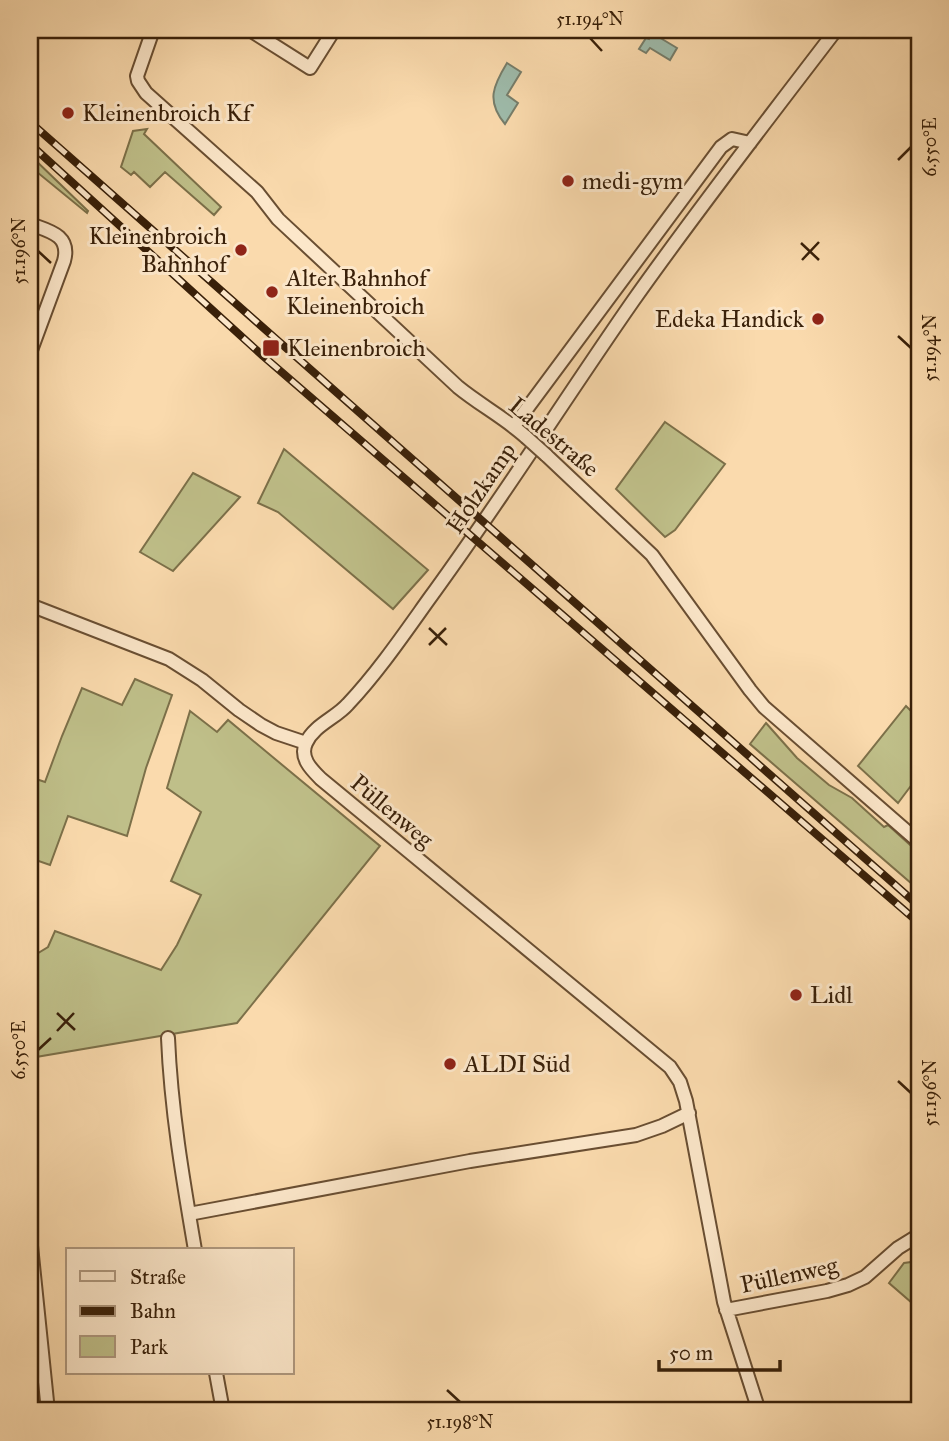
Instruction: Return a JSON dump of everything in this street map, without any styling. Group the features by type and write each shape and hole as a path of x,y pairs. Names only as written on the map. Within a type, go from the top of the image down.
{"street":[{"name":"Ladestraße","path":"153,30 137,79 146,93 257,192 278,219 458,387 514,426 652,555 764,707 919,842"},
{"path":"250,30 310,68 334,30"},
{"name":"Holzkamp","path":"306,743 317,729 339,713 355,696 428,600 492,512 635,299 836,30"},
{"name":"Holzkamp","path":"514,426 721,147 732,139 750,143"},
{"path":"30,224 51,232 60,239 66,249 30,353"},
{"path":"30,605 178,664 246,716 276,733 306,743"},
{"name":"Püllenweg","path":"306,743 303,753 310,768 321,779 670,1068 680,1082 689,1113 726,1310 848,1285 865,1276 898,1248 919,1235"},
{"path":"168,1038 173,1114 195,1248"},
{"path":"189,1214 470,1161 636,1135 689,1113"},
{"path":"30,1236 48,1411"},
{"path":"726,1310 759,1411"},
{"path":"216,1374 223,1411"}],"green space":[{"path":"147,129 144,134 221,207 214,215 165,172 150,187 134,172 131,175 121,167 133,131"},
{"path":"30,155 88,211 87,213 30,169"},
{"path":"665,422 725,464 675,530 665,537 616,489"},
{"path":"284,449 428,570 393,609 278,512 258,503"},
{"path":"193,473 240,497 173,571 140,552"},
{"path":"135,679 172,695 146,768 127,836 68,816 50,865 30,858 30,777 45,782 82,688 122,705"},
{"path":"906,706 919,716 919,775 898,803 858,766"},
{"path":"190,711 217,732 228,720 380,846 237,1023 30,1058 30,958 48,947 55,931 161,970 177,945 201,895 171,881 201,812 167,788"},
{"path":"766,723 797,758 829,785 852,798 884,827 888,825 919,853 919,890 750,744"},
{"path":"919,1261 919,1309 889,1283 904,1263"}],"shaded area":[{"path":"652,33 677,48 670,60 650,48 646,53 639,49"},
{"path":"507,63 521,72 507,95 518,103 505,124 495,108 494,94 495,86"}],"railway":[{"path":"30,122 919,906"},
{"path":"30,144 263,356 919,923"}],"place":[{"name":"Kleinenbroich Kf","path":"68,113"},
{"name":"medi-gym","path":"568,181"},
{"name":"Kleinenbroich Bahnhof","path":"241,250"},
{"name":"Alter Bahnhof Kleinenbroich","path":"272,292"},
{"name":"Edeka Handick","path":"818,319"},
{"name":"Kleinenbroich","path":"271,348"},
{"name":"Lidl","path":"796,995"},
{"name":"ALDI Süd","path":"450,1064"}]}
